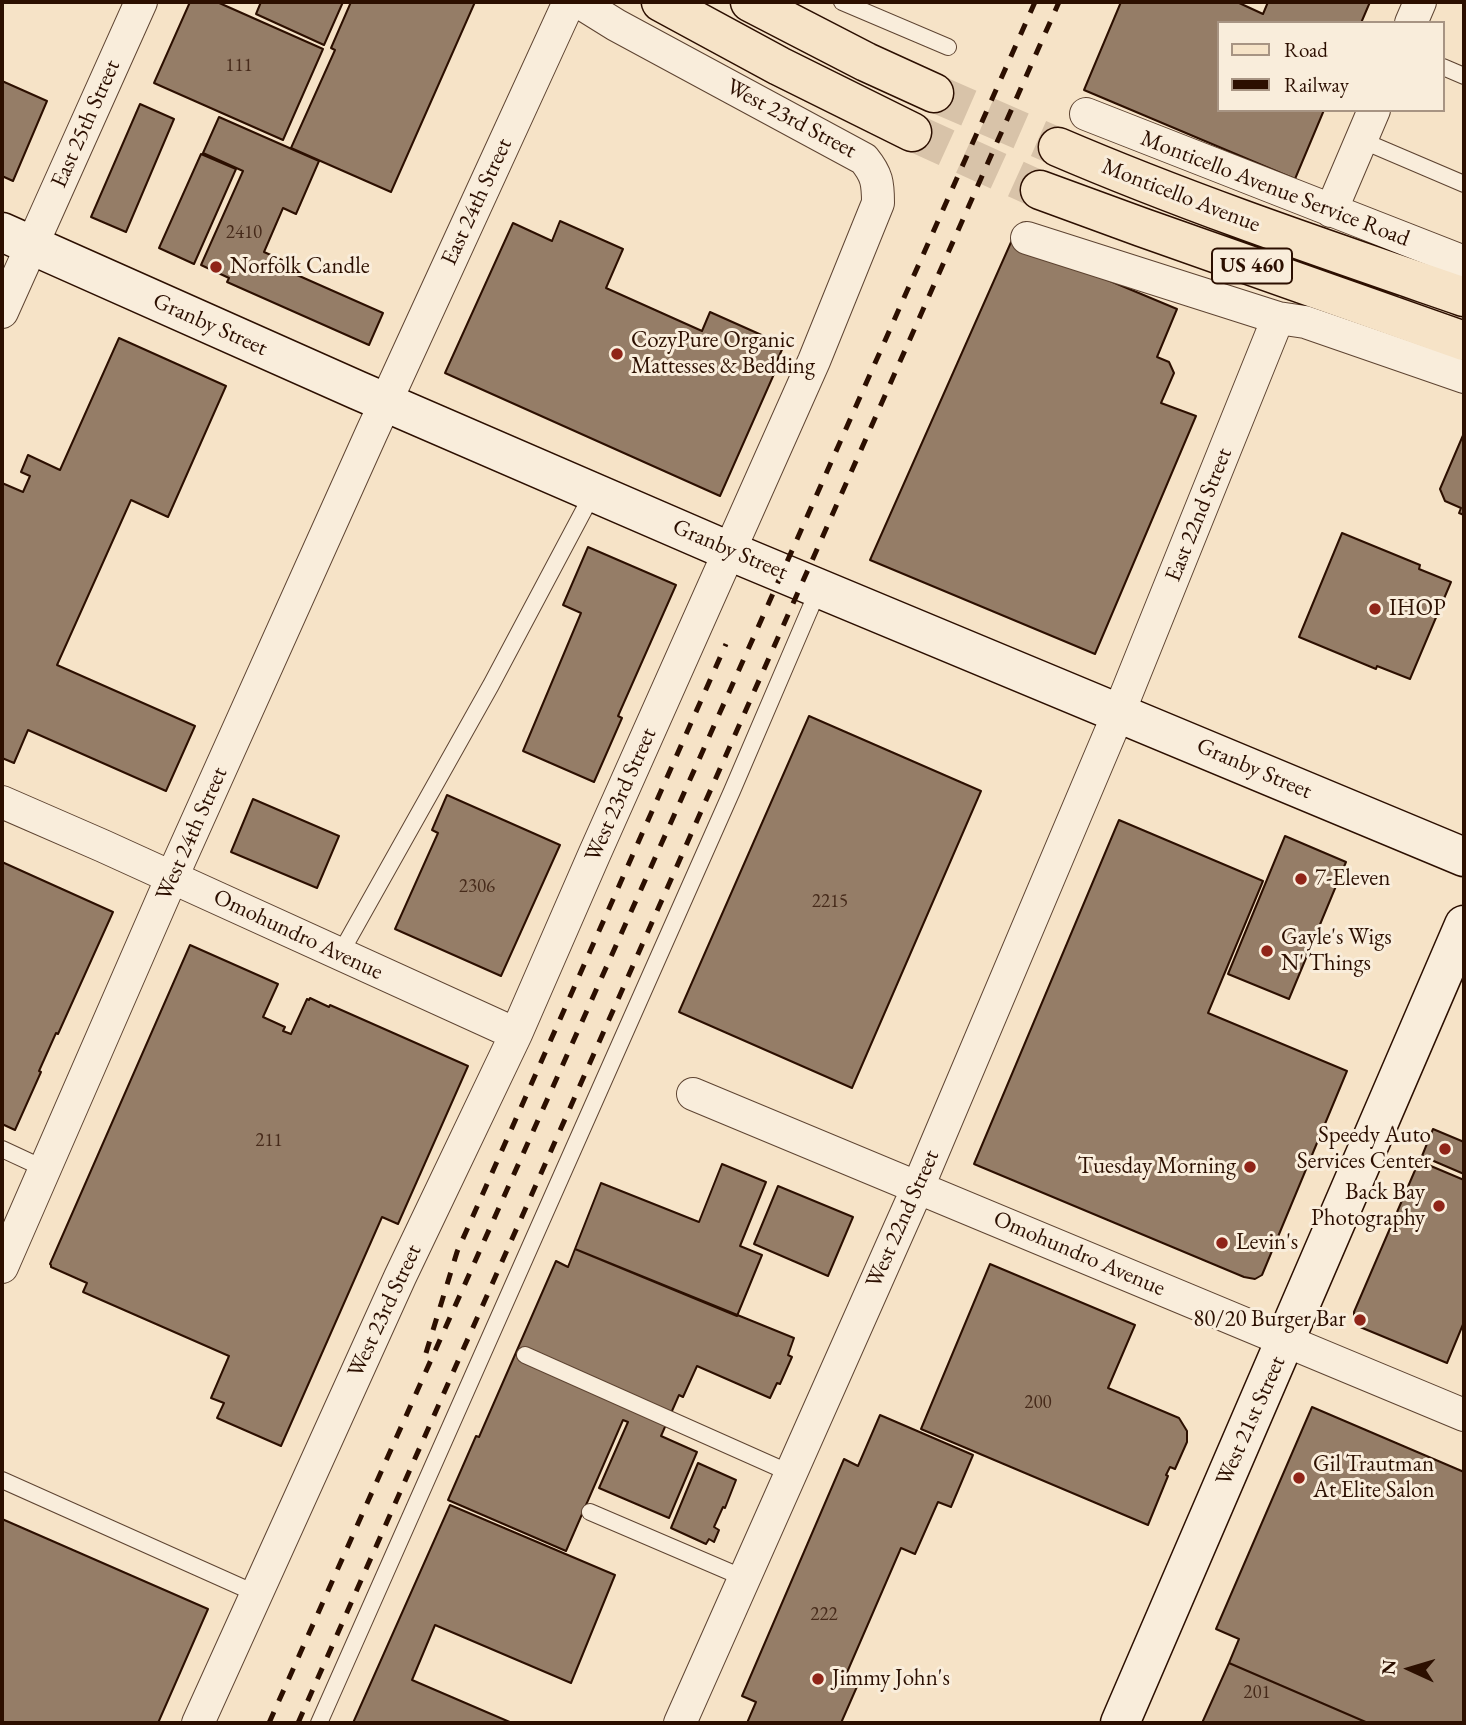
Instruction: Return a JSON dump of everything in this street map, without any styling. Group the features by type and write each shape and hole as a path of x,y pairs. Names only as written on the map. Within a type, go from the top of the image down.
{"main road":[{"path":"662,2 779,66 912,132"},
{"path":"750,2 866,62 934,93"},
{"name":"Monticello Avenue","path":"1058,147 1176,195 1464,297"},
{"name":"Monticello Avenue","path":"1040,190 1464,341"}],"street":[{"name":"East 25th Street","path":"2,312 17,239 141,2"},
{"name":"East 24th Street","path":"385,402 569,2"},
{"name":"West 23rd Street","path":"198,1723 400,1277 516,1034 814,360 878,203 878,185 874,170 864,159 616,25 579,2"},
{"path":"1412,21 1420,2"},
{"path":"1331,211 1373,112"},
{"name":"Monticello Avenue Service Road","path":"1086,114 1464,262"},
{"path":"1027,238 1278,318 1305,322 1464,377"},
{"name":"Granby Street","path":"17,239 729,551 1464,857"},
{"name":"East 22nd Street","path":"1119,712 1278,318"},
{"name":"West 24th Street","path":"2,1267 11,1222 45,1169 172,877 385,402"},
{"name":"West 22nd Street","path":"680,1723 918,1187 1119,712"},
{"name":"Omohundro Avenue","path":"2,802 516,1034"},
{"name":"West 21st Street","path":"1120,1723 1464,925"},
{"name":"Omohundro Avenue","path":"693,1094 1464,1415"}],"lane":[{"path":"842,2 948,47"},
{"path":"1445,68 1464,76"},
{"path":"1361,140 1464,184"},
{"path":"341,954 491,685 594,492"},
{"path":"319,1723 732,791 819,588"},
{"path":"2,1149 45,1169"},
{"path":"525,1355 790,1473"},
{"path":"2,1480 257,1594"},
{"path":"590,1512 744,1577"}],"building":[{"path":"190,2 217,2 323,49 283,140 154,83"},
{"path":"261,2 343,2 324,45 256,14"},
{"path":"351,2 475,2 391,192 291,148 335,50 331,48"},
{"path":"1121,2 1237,2 1263,14 1268,2 1370,2 1362,21 1218,21 1218,112 1323,112 1295,179 1084,90"},
{"path":"2,81 47,101 13,181 2,176"},
{"path":"140,104 174,119 126,232 91,217"},
{"path":"219,117 319,161 296,214 283,208 264,252 282,260 279,267 383,313 369,345 227,282 229,278 201,265 243,171 203,153"},
{"path":"201,154 236,169 194,264 159,248"},
{"name":"CozyPure Organic Mattesses & Bedding","path":"560,221 623,249 606,288 702,331 710,312 784,345 776,363 778,365 720,496 445,373 513,223 552,241"},
{"path":"1012,240 1177,309 1157,357 1169,362 1174,373 1161,403 1196,416 1095,654 870,560"},
{"path":"119,338 226,386 168,517 131,500 57,665 195,726 166,791 28,730 14,763 2,758 2,483 23,492 30,476 21,472 28,455 60,470"},
{"path":"1464,433 1464,515 1459,513 1461,508 1445,501 1440,489"},
{"name":"IHOP","path":"1342,533 1420,565 1419,569 1451,582 1410,679 1377,666 1376,669 1299,637"},
{"path":"588,547 676,585 618,716 622,718 594,782 523,751 581,613 563,605"},
{"path":"809,716 981,791 852,1088 679,1012"},
{"path":"447,795 560,845 501,976 395,929 438,833 432,830"},
{"path":"253,799 339,836 317,888 231,852"},
{"path":"1119,820 1263,881 1208,1013 1347,1071 1262,1275 1255,1279 1244,1277 974,1164"},
{"path":"1285,836 1346,862 1289,999 1228,974"},
{"path":"2,862 113,912 58,1034 56,1033 15,1130 2,1124"},
{"path":"190,945 278,984 263,1017 285,1027 283,1031 291,1034 307,999 310,998 468,1066 398,1224 382,1217 281,1446 217,1418 224,1403 211,1398 229,1356 83,1292 87,1283 51,1267 50,1264"},
{"name":"Speedy Auto Services Center","path":"1433,1129 1464,1142 1464,1174 1422,1156"},
{"path":"1419,1161 1464,1180 1464,1322 1447,1363 1360,1327 1354,1318 1354,1312"},
{"path":"722,1164 766,1182 740,1246 762,1255 737,1316 575,1249 601,1183 699,1222"},
{"path":"778,1186 853,1217 828,1276 754,1244"},
{"path":"575,1249 794,1338 788,1355 792,1357 780,1384 777,1383 770,1398 697,1366 683,1397 679,1395 661,1436 697,1452 669,1518 599,1488 628,1422 623,1420 566,1551 448,1500 476,1436 479,1437 556,1261 568,1267"},
{"path":"990,1264 1135,1325 1108,1388 1179,1418 1187,1431 1187,1442 1175,1469 1170,1467 1166,1475 1168,1476 1148,1525 921,1429"},
{"path":"1312,1407 1464,1472 1464,1723 1368,1723 1229,1663 1239,1639 1216,1629"},
{"path":"880,1415 973,1455 951,1507 938,1502 915,1554 901,1548 845,1677 859,1682 841,1723 747,1723 756,1702 742,1696 844,1459 858,1466"},
{"path":"698,1463 736,1480 714,1527 719,1530 714,1542 709,1539 706,1544 671,1528"},
{"path":"450,1505 615,1575 571,1683 435,1625 412,1680 512,1723 353,1723"},
{"path":"2,1519 208,1609 158,1723 2,1723"},
{"path":"1229,1663 1368,1723 1202,1723"}],"tunnel":[{"path":"934,93 1058,147"},
{"path":"912,132 1040,190"}],"railway":[{"path":"269,1723 1035,2"},
{"path":"298,1723 1059,2"},
{"path":"426,1353 457,1252 726,644"}],"place":[{"name":"Norfolk Candle","path":"216,267"},
{"name":"CozyPure Organic Mattesses & Bedding","path":"617,354"},
{"name":"IHOP","path":"1375,609"},
{"name":"7-Eleven","path":"1301,879"},
{"name":"Gayle's Wigs N' Things","path":"1267,951"},
{"name":"Speedy Auto Services Center","path":"1445,1149"},
{"name":"Tuesday Morning","path":"1250,1167"},
{"name":"Back Bay Photography","path":"1439,1206"},
{"name":"Levin's","path":"1222,1243"},
{"name":"80/20 Burger Bar","path":"1360,1320"},
{"name":"Gil Trautman At Elite Salon","path":"1299,1478"},
{"name":"Jimmy John's","path":"818,1679"}]}
